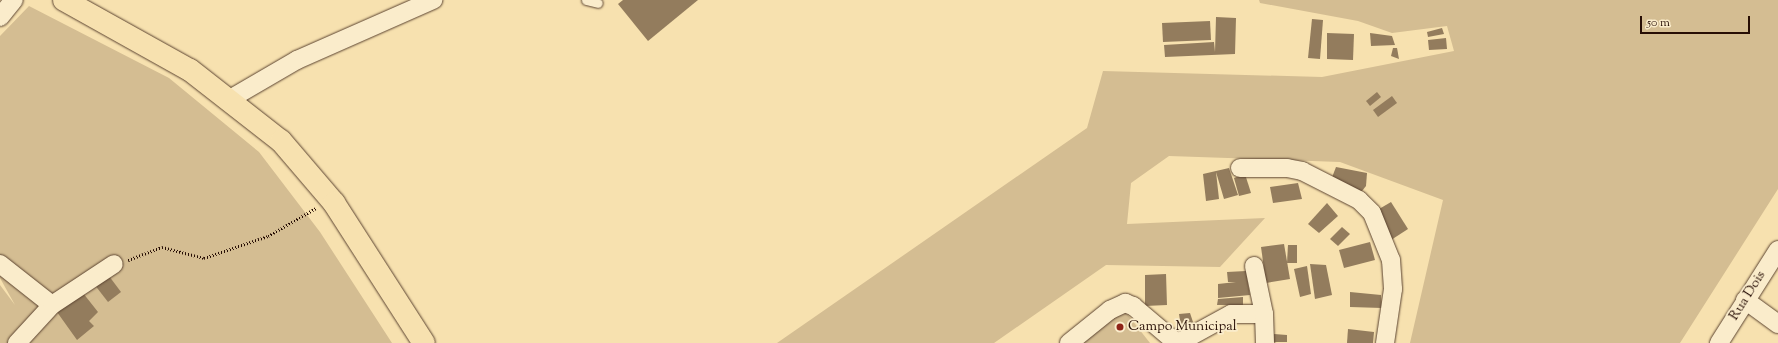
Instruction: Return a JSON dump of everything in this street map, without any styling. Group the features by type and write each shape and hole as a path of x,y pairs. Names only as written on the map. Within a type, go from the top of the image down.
{"main road":[{"path":"64,0 190,70 230,99 281,142 334,203 424,343"}],"street":[{"path":"0,17 14,0"},
{"path":"230,99 297,60 433,0"},
{"path":"1240,168 1287,168 1302,171 1358,200 1372,213 1391,260 1393,289 1385,343"},
{"name":"Rua Dois","path":"1719,343 1744,300 1778,250"},
{"path":"0,264 52,305"},
{"path":"17,343 52,305 114,264"},
{"path":"1254,266 1264,314 1265,343"},
{"path":"1744,300 1778,324"},
{"path":"1069,343 1110,310 1125,303 1177,341 1231,314 1264,314"}],"lane":[{"path":"586,0 598,4"}],"path":[{"path":"114,264 162,248 204,258 268,236 306,212 334,203"}],"shaded area":[{"path":"1259,0 1778,0 1778,189 1680,343 1410,343 1443,200 1340,162 1169,156 1131,183 1127,224 1265,218 1220,267 1106,265 994,343 777,343 1087,128 1103,71 1322,77 1454,51 1447,26 1392,33 1358,21 1260,3"},
{"path":"29,6 169,78 259,152 320,232 392,343 0,343 0,285 15,305 0,278 0,36"},
{"name":"Campo Municipal","path":"1124,310 1150,343 1083,343"}],"building":[{"path":"623,0 698,0 648,41 618,4"},
{"path":"1216,17 1236,18 1235,54 1165,57 1164,45 1214,42 1215,52"},
{"path":"1312,19 1323,20 1320,59 1308,58"},
{"path":"1210,21 1211,40 1163,42 1162,23"},
{"path":"1442,28 1444,34 1428,37 1427,32"},
{"path":"1327,33 1354,34 1353,60 1327,59"},
{"path":"1370,33 1392,36 1395,45 1371,46"},
{"path":"1446,38 1447,49 1429,50 1428,40"},
{"path":"1393,48 1397,48 1399,59 1391,56"},
{"path":"1377,92 1381,97 1370,106 1366,101"},
{"path":"1392,96 1397,103 1378,117 1373,110"},
{"path":"1336,167 1367,173 1366,186 1358,196 1331,180"},
{"path":"1229,168 1238,195 1224,199 1216,172 1219,199 1206,201 1203,174"},
{"path":"1245,174 1251,193 1239,196 1234,178"},
{"path":"1298,183 1302,199 1273,203 1270,187"},
{"path":"1391,202 1408,229 1391,240 1374,212"},
{"path":"1327,203 1338,216 1319,233 1308,224"},
{"path":"1342,227 1350,234 1338,246 1330,239"},
{"path":"1370,242 1375,260 1344,268 1339,250"},
{"path":"1284,244 1290,279 1266,283 1261,247"},
{"path":"1288,245 1297,245 1297,263 1287,263"},
{"path":"1310,264 1326,265 1332,295 1315,299"},
{"path":"1307,266 1311,294 1300,297 1294,269"},
{"path":"1246,271 1250,295 1218,298 1218,284 1236,282 1228,282 1227,272"},
{"path":"1166,274 1167,305 1145,306 1145,275"},
{"path":"109,276 121,292 108,302 94,284"},
{"path":"1350,292 1381,295 1382,308 1350,307"},
{"path":"83,293 98,312 89,321 94,326 77,340 57,312"},
{"path":"1243,297 1243,305 1217,305 1218,299"},
{"path":"1190,313 1194,325 1181,327 1179,314"},
{"path":"1348,329 1374,332 1373,343 1347,343"},
{"path":"1274,334 1287,335 1287,342 1274,342"}],"place":[{"name":"Campo Municipal","path":"1120,327"}]}
